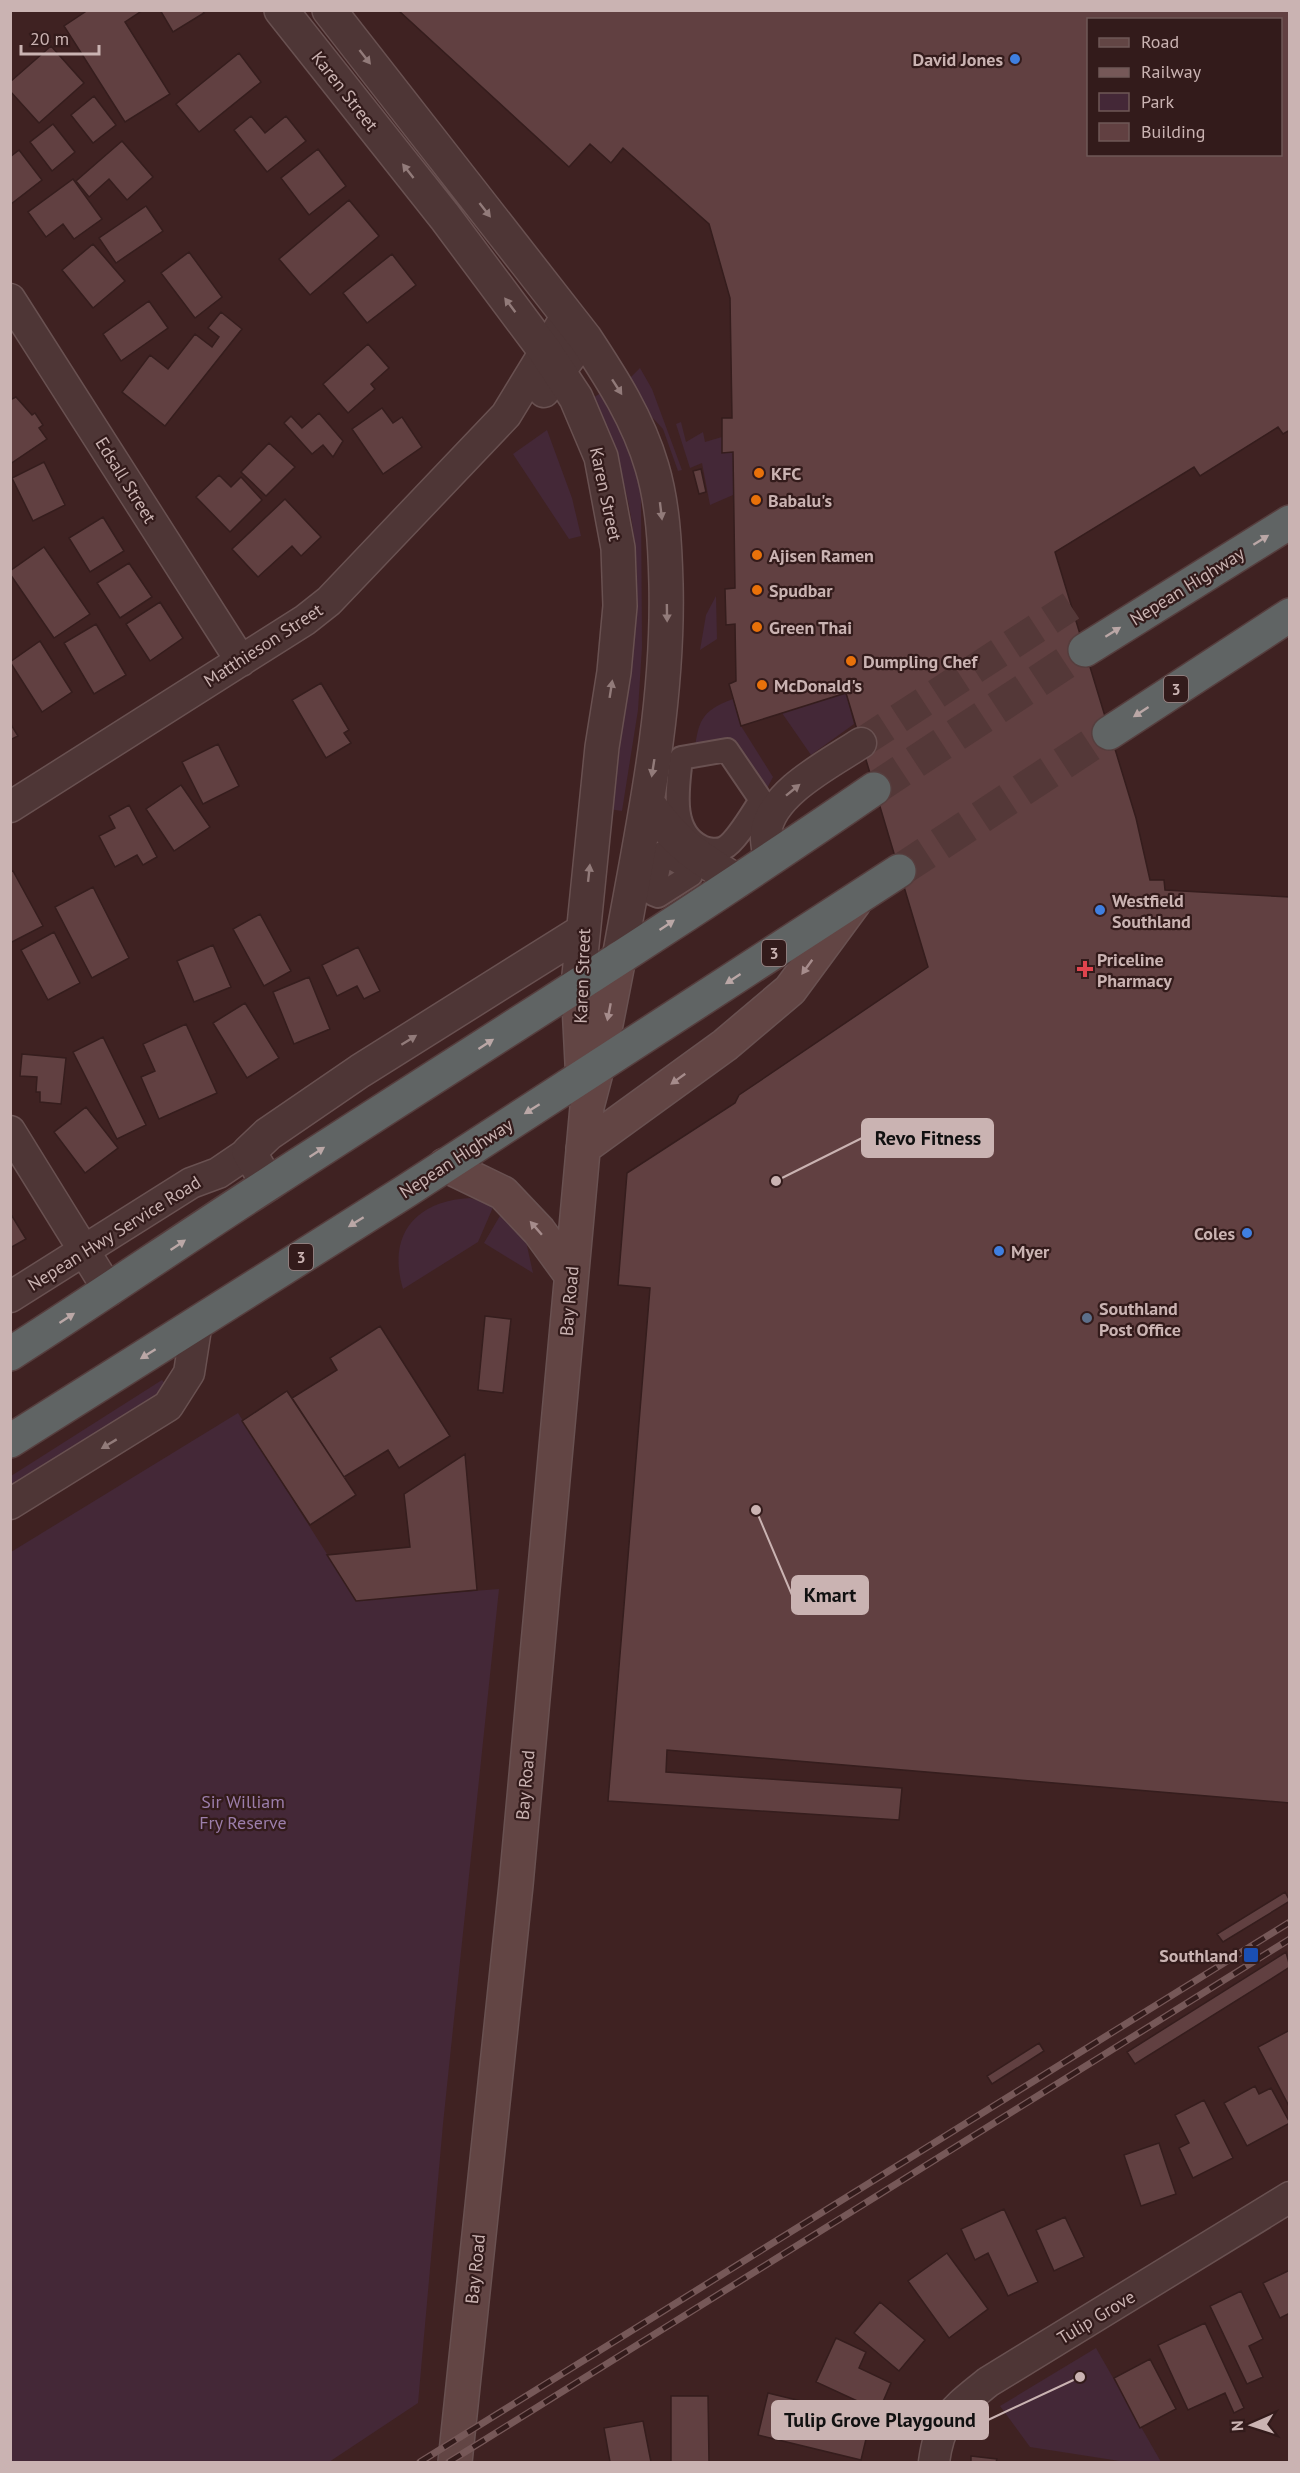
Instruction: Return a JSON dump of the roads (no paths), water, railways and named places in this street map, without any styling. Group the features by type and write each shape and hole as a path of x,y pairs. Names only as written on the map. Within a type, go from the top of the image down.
{"highway":[{"name":"Nepean Highway","path":"1085,650 1290,522"},
{"name":"3","path":"1109,733 1290,615"},
{"path":"10,1354 109,1291 268,1184 578,985 874,789"},
{"name":"Nepean Highway","path":"10,1441 445,1166 589,1083 899,871"}],"main road":[{"path":"583,1148 725,1045 790,990 854,903"},
{"name":"Bay Road","path":"455,2463 516,1886 589,1083 619,958"},
{"name":"Karen Street","path":"578,985 589,1083"},
{"path":"445,1166 503,1193 539,1231 571,1275"}],"street":[{"name":"Karen Street","path":"281,10 445,217 553,362 576,398 601,456 614,518 620,568 620,606 615,662 602,747 578,985"},
{"name":"Karen Street","path":"329,10 576,326 635,420 652,468 660,504 666,555 667,649 662,708 619,958"},
{"name":"Edsall Street","path":"10,299 241,661"},
{"name":"Matthieson Street","path":"10,807 305,620 329,601 506,415 526,406 543,393 553,362 576,326"},
{"path":"769,860 766,832 775,808 801,784 861,743"},
{"path":"727,750 761,800 731,842 724,848 704,849 696,844 680,822 681,758 727,750"},
{"path":"647,802 667,830 686,849 737,880"},
{"path":"268,1184 249,1152 268,1134 360,1071 583,931"},
{"path":"10,1131 86,1249 109,1291"},
{"name":"Nepean Hwy Service Road","path":"10,1297 191,1182 218,1173 249,1152"},
{"path":"10,1504 168,1406 189,1373 197,1323"},
{"name":"Tulip Grove","path":"934,2463 942,2425 960,2405 988,2382 1290,2197"}],"tunnel":[{"path":"861,743 1071,606"},
{"path":"874,789 1085,650"},
{"path":"899,871 1109,733"}],"railway":[{"path":"420,2462 1290,1922"},
{"path":"449,2462 1290,1939"}],"place":[{"name":"David Jones","path":"1015,59"},
{"name":"KFC","path":"759,473"},
{"name":"Babalu's","path":"756,500"},
{"name":"Ajisen Ramen","path":"757,555"},
{"name":"Spudbar","path":"757,590"},
{"name":"Green Thai","path":"757,627"},
{"name":"Dumpling Chef","path":"851,661"},
{"name":"McDonald's","path":"762,685"},
{"name":"Westfield Southland","path":"1100,910"},
{"name":"Priceline Pharmacy","path":"1085,969"},
{"name":"Revo Fitness","path":"776,1181"},
{"name":"Coles","path":"1247,1233"},
{"name":"Myer","path":"999,1251"},
{"name":"Southland Post Office","path":"1087,1318"},
{"name":"Kmart","path":"756,1510"},
{"name":"Southland","path":"1251,1955"},
{"name":"Tulip Grove Playgound","path":"1080,2377"}],"park label":[{"name":"Sir William Fry Reserve","path":"243,1811"}]}
